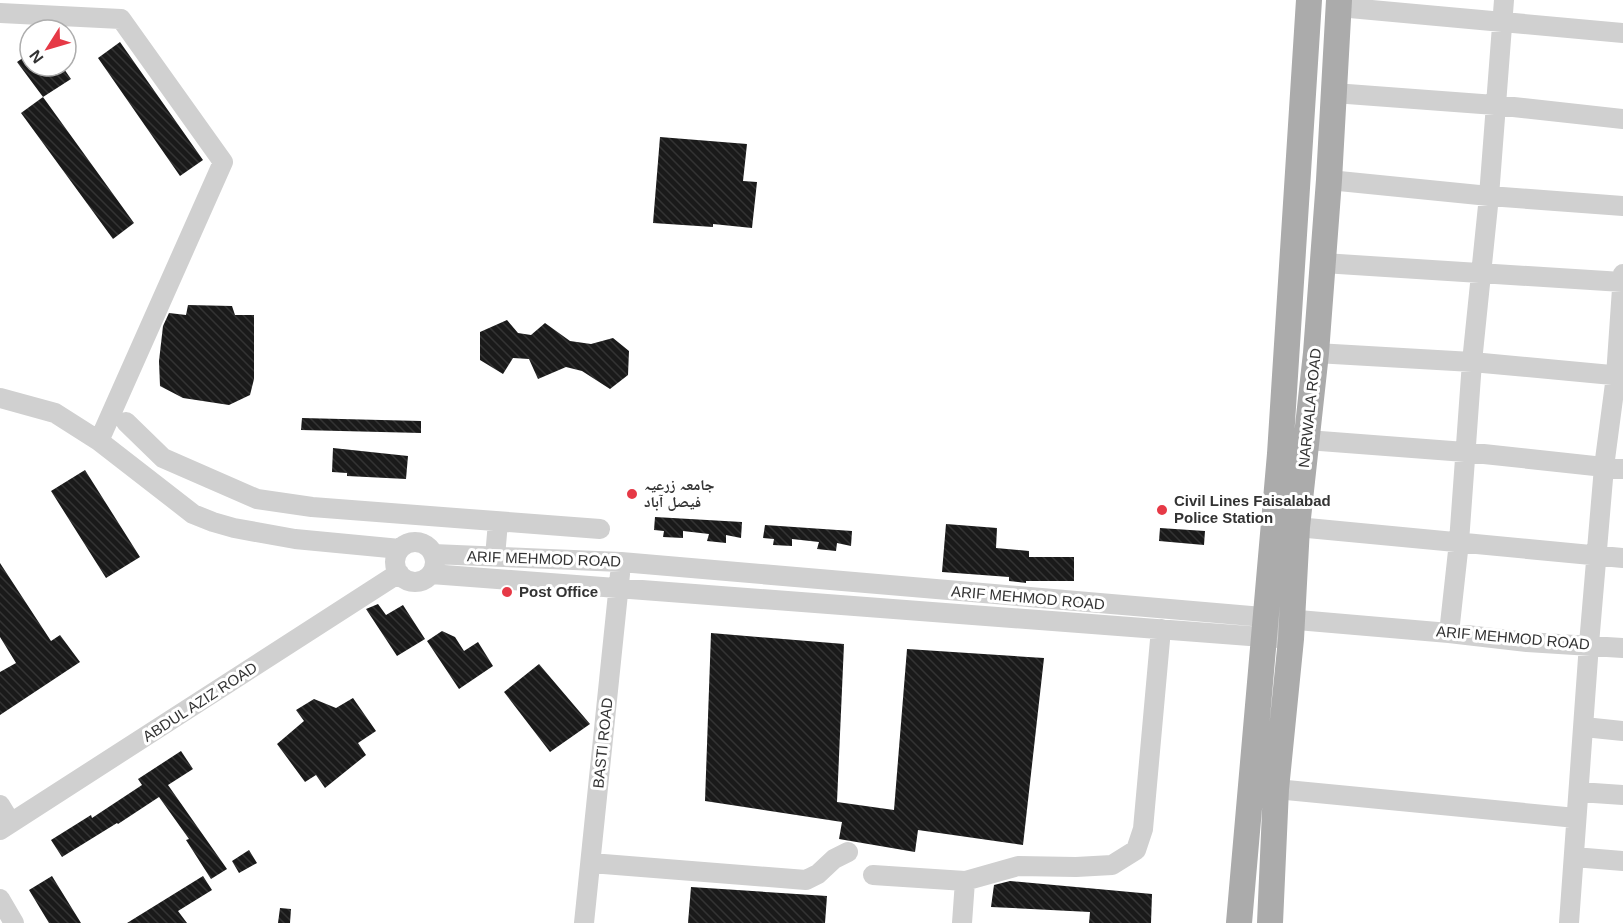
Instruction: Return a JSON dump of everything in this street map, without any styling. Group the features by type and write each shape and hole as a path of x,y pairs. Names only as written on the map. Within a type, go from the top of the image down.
{"main road":[{"name":"NARWALA ROAD","path":"1239,923 1280,454 1309,0"},
{"name":"NARWALA ROAD","path":"1270,923 1276,789 1291,630 1297,527 1316,353 1339,3"}],"street":[{"path":"1449,633 1459,542 1472,362 1489,196 1504,0"},
{"path":"1339,3 1623,33"},
{"path":"0,13 121,20 223,162 99,441"},
{"path":"1334,93 1495,105 1623,119"},
{"path":"1329,180 1489,196 1623,206"},
{"path":"1323,263 1622,282"},
{"path":"1574,923 1576,818 1589,644 1597,556 1614,468 1623,274"},
{"path":"1316,353 1472,362 1619,376"},
{"path":"0,399 55,413 99,441 193,514 234,528 294,539 400,549"},
{"path":"126,422 163,458 257,499 299,505 600,529"},
{"path":"1307,440 1465,452 1614,468"},
{"path":"294,539 299,505"},
{"path":"495,557 498,522"},
{"path":"1297,527 1623,558"},
{"path":"418,543 424,545 432,564 421,581 415,582 403,578 395,561 400,549 405,545 418,543"},
{"name":"ARIF MEHMOD ROAD","path":"432,564 495,557 621,562 1078,602 1265,628 1449,633 1527,642 1589,644 1623,648"},
{"name":"BASTI ROAD","path":"584,923 621,562"},
{"path":"432,564 619,587 1076,623 1161,629 1265,628"},
{"path":"675,591 676,567"},
{"name":"ABDUL AZIZ ROAD","path":"5,826 399,573"},
{"path":"844,605 847,582"},
{"path":"1076,623 1078,602"},
{"path":"873,874 965,880 1018,866 1112,865 1136,850 1143,829 1161,629"},
{"path":"1584,728 1623,731"},
{"path":"1276,789 1576,818"},
{"path":"1579,792 1623,795"},
{"path":"0,805 5,826"},
{"path":"591,863 806,880 818,874 834,859 848,852"},
{"path":"1574,857 1623,861"},
{"path":"962,923 965,880"},
{"path":"0,899 14,923"}],"building":[{"path":"120,42 203,160 180,176 98,58"},
{"path":"29,78 71,79 43,97"},
{"path":"43,97 134,223 113,239 21,113"},
{"path":"660,137 747,144 743,181 757,182 752,228 713,224 713,227 653,223"},
{"path":"188,305 232,306 235,315 254,315 254,379 250,395 229,405 183,398 160,386 159,361 163,326 169,313 186,315"},
{"path":"507,320 518,333 531,335 545,323 570,341 591,344 613,338 629,351 628,375 610,389 582,371 566,367 538,379 529,359 513,358 503,374 480,360 480,332"},
{"path":"302,418 421,421 421,433 301,430"},
{"path":"333,448 408,456 406,479 347,476 347,473 332,472"},
{"path":"85,470 140,557 106,578 51,491"},
{"path":"655,517 742,522 741,538 726,535 726,543 707,541 709,534 683,531 683,538 663,537 664,531 654,530"},
{"path":"946,524 997,528 996,548 1029,551 1029,557 1074,557 1074,581 1026,581 1026,583 1009,581 1009,577 942,572"},
{"path":"765,525 852,531 851,546 837,543 836,551 817,549 819,542 792,539 792,546 773,545 774,539 763,538"},
{"path":"1160,528 1205,531 1204,545 1159,541"},
{"path":"0,563 51,641 60,635 80,662 0,715 0,672 16,663 0,637"},
{"path":"378,604 386,615 403,605 425,639 397,656 366,609"},
{"path":"442,631 455,637 464,651 478,642 493,666 459,689 427,641"},
{"path":"711,633 844,644 837,802 894,810 907,649 1044,658 1023,845 918,830 915,852 839,839 842,822 705,801"},
{"path":"539,664 590,724 550,752 504,692"},
{"path":"353,698 376,731 358,743 366,755 325,788 316,775 305,782 277,744 304,721 296,710 314,699 336,708"},
{"path":"181,751 193,769 168,785 227,869 211,879 186,840 189,839 159,797 62,857 51,840 91,815 92,818 142,785 138,779"},
{"path":"249,850 257,863 239,873 232,861"},
{"path":"52,876 81,923 49,923 29,890"},
{"path":"203,876 212,890 178,911 187,923 127,923"},
{"path":"1010,881 1152,894 1151,923 1089,923 1090,912 991,907 994,885"},
{"path":"691,887 827,896 825,923 688,923"},
{"path":"280,908 291,909 290,923 278,923"}],"place":[{"name":"جامعہ زرعیہ فیصل آباد","path":"632,494"},
{"name":"Civil Lines Faisalabad Police Station","path":"1162,510"},
{"name":"Post Office","path":"507,592"}]}
